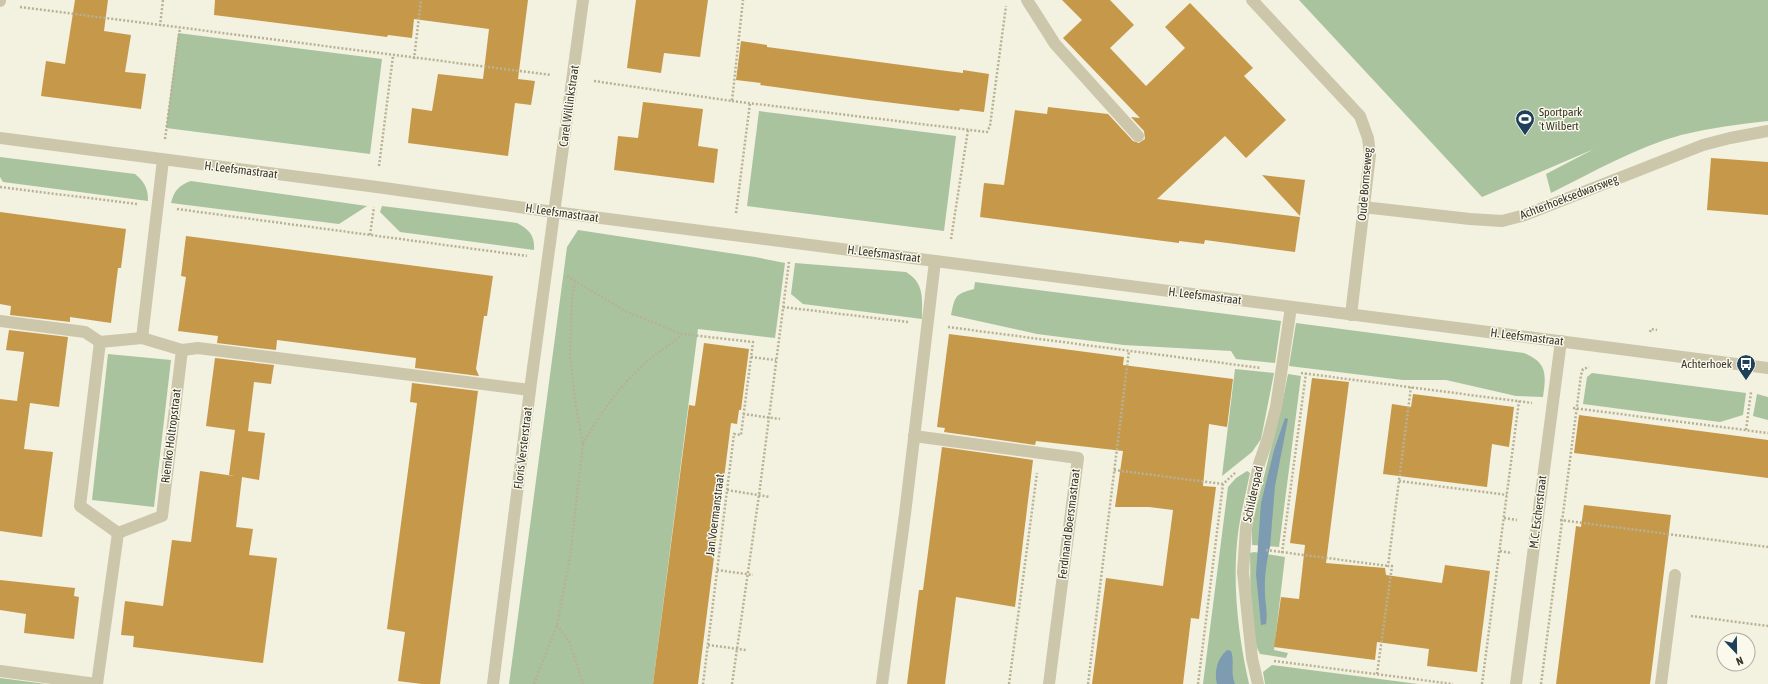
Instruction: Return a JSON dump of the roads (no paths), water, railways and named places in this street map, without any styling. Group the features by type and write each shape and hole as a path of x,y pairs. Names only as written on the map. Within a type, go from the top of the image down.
{"street":[{"name":"Carel Willinkstraat","path":"554,212 583,0"},
{"path":"1027,0 1055,44 1138,136"},
{"name":"Oude Bornseweg","path":"1252,0 1360,116 1368,138 1370,155 1351,315"},
{"name":"Achterhoeksedwarsweg","path":"1363,207 1502,221 1532,212 1703,145 1768,131"},
{"name":"H. Leefsmastraat","path":"0,138 377,187 554,212 1768,368"},
{"path":"142,338 163,160"},
{"name":"Floris Versterstraat","path":"493,684 554,212"},
{"path":"882,684 905,514 935,261"},
{"name":"Schilderspad","path":"1258,684 1252,658 1243,572 1246,528 1259,464 1276,407 1290,307"},
{"path":"0,321 85,332 100,342 142,338 182,350 198,348 530,390"},
{"name":"M.C. Escherstraat","path":"1516,684 1561,341"},
{"path":"0,671 97,684 118,533 80,506 100,342"},
{"name":"Riemko Holtropstraat","path":"118,533 162,516 182,350"},
{"name":"Ferdinand Boersmastraat","path":"914,436 1078,458 1049,684"},
{"path":"1661,684 1675,575"}],"water":[{"path":"1285,418 1288,419 1275,486 1270,547 1265,575 1266,624 1261,625 1256,574 1261,503 1274,450"},
{"path":"1227,650 1231,651 1233,659 1233,675 1235,684 1217,684 1217,666 1221,657"}],"place":[{"name":"Sportpark 't Wilbert","path":"1525,136"},
{"name":"Achterhoek","path":"1746,381"}]}
